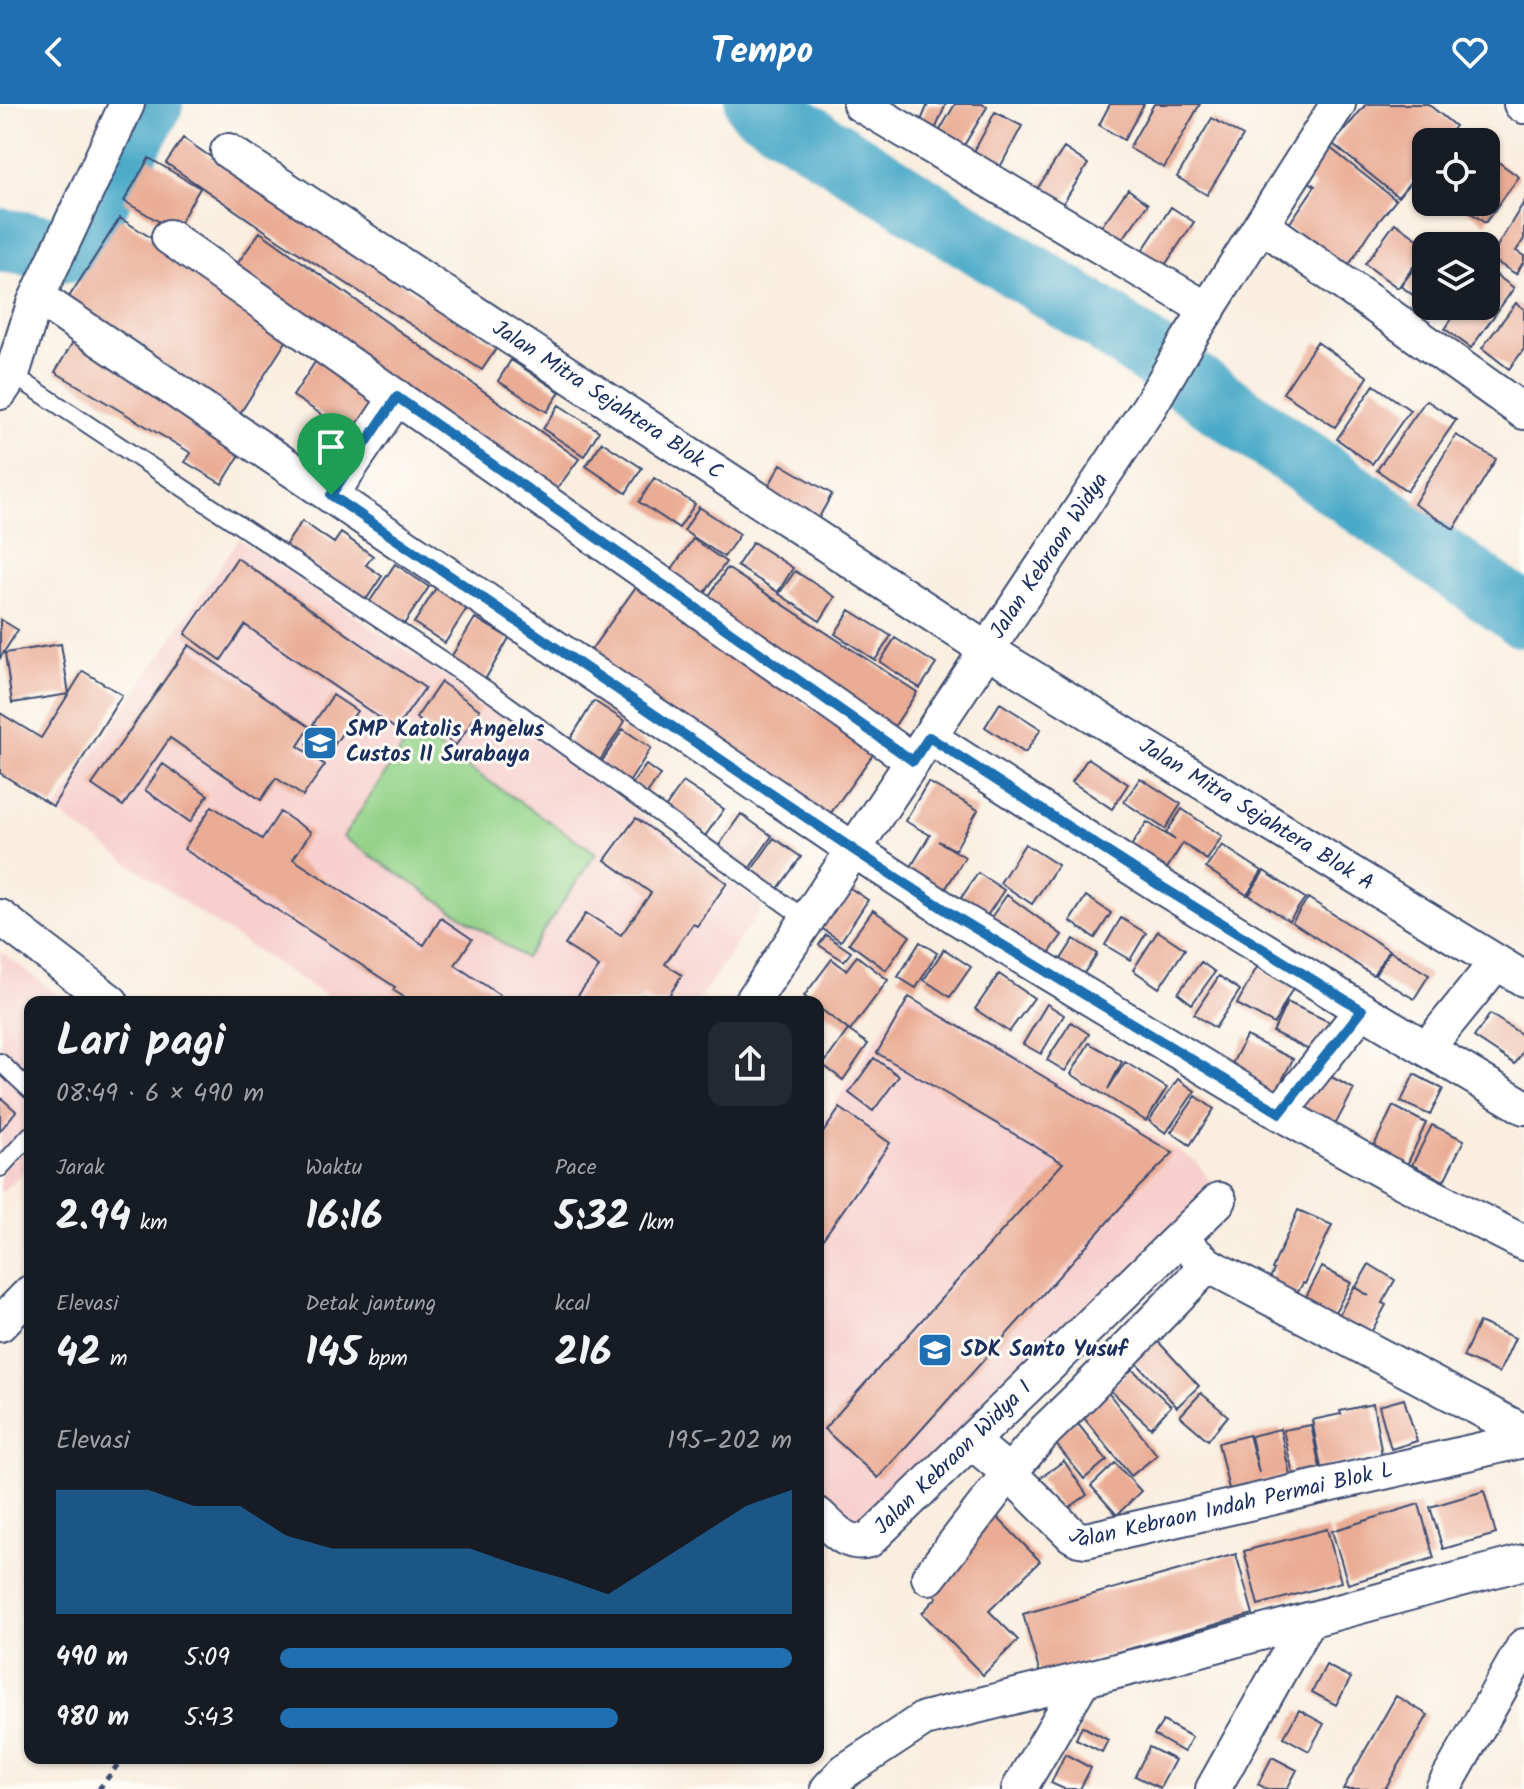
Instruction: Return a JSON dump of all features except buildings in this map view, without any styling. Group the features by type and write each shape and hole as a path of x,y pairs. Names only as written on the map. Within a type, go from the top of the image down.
{"street":[{"path":"3,369 47,301 64,239 127,104"},
{"path":"860,104 1208,310"},
{"name":"Jalan Kebraon Widya","path":"756,996 1149,407 1262,225 1326,108"},
{"name":"Jalan Mitra Sejahtera Blok C","path":"228,151 987,650"},
{"path":"1262,225 1524,412"},
{"path":"169,237 397,397 921,749 1162,887 1524,1107"},
{"path":"47,301 958,918 1280,1113 1412,1187 1524,1243"},
{"path":"331,495 397,397"},
{"name":"Jalan Mitra Sejahtera Blok A","path":"987,650 1510,971"},
{"path":"4,927 102,996"},
{"path":"1427,1048 1510,971"},
{"path":"1280,1113 1362,1010"},
{"name":"Jalan Kebraon Widya I","path":"824,1520 848,1540 858,1543 869,1540 1219,1200"},
{"path":"1178,1238 1208,1265 1524,1432"},
{"path":"929,1577 1046,1430 1208,1265"},
{"path":"0,1324 24,1299"},
{"name":"Jalan Kebraon Indah Permai Blok L","path":"971,1441 1009,1473 1072,1535 1086,1540 1524,1440"},
{"path":"828,1789 845,1771 924,1719 1082,1681 1524,1562"},
{"path":"1213,1789 1308,1620"},
{"path":"1443,1789 1524,1646"},
{"path":"1019,1789 1082,1681"}],"lane":[{"path":"3,369 493,694 807,920"},
{"path":"0,1062 24,1084"},
{"path":"0,1168 24,1142"}],"path":[{"path":"99,1789 118,1764"}],"shaded area":[{"name":"SMP Katolis Angelus Custos II Surabaya","path":"239,539 453,682 627,804 763,906 701,996 326,996 214,923 55,811"},
{"path":"0,951 59,996 24,996 24,1171 0,1193"},
{"name":"SDK Santo Yusuf","path":"908,989 1197,1162 1218,1193 854,1537 824,1512 824,1119"}],"green space":[{"path":"414,731 596,853 525,958 343,837"}],"waterway":[{"path":"0,240 70,250 151,104"},
{"path":"757,104 1102,320 1524,616"}],"place":[{"name":"SMP Katolis Angelus Custos II Surabaya","path":"320,743"},
{"name":"SDK Santo Yusuf","path":"935,1350"}],"route":[{"path":"397,397 913,761 929,737 1162,887 1362,1010 1280,1113 958,918 331,495 397,397"}]}
